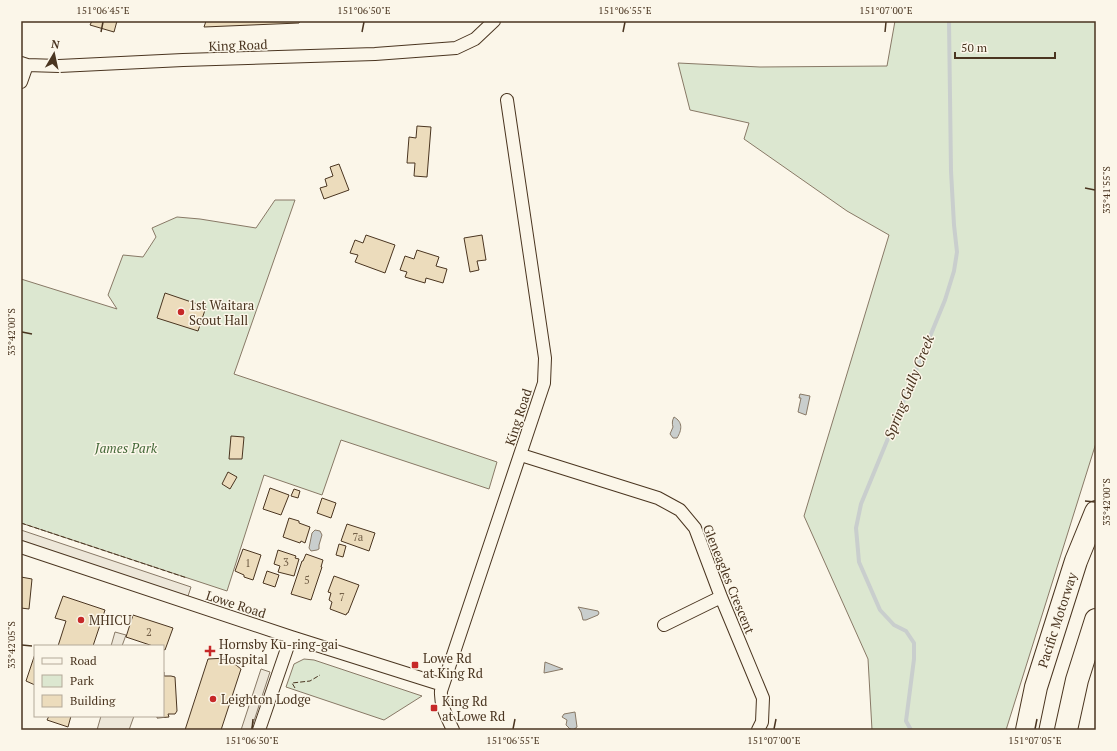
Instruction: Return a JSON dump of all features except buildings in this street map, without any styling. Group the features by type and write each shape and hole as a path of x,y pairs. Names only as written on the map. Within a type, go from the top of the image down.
{"highway":[{"name":"Pacific Motorway","path":"1028,730 1036,687 1076,560 1096,512"},
{"path":"1066,730 1076,680 1096,620"}],"street":[{"name":"King Road","path":"24,64 59,66 375,54 456,48 475,39 494,21"},
{"path":"21,82 24,64"},
{"name":"King Road","path":"453,730 441,702 441,691 544,383 545,358 508,100"},
{"name":"Gleneagles Crescent","path":"521,455 658,498 680,510 695,528 721,597 763,698 762,722 758,730"},
{"name":"Lowe Road","path":"21,548 291,637 443,685"},
{"path":"664,625 721,597"},
{"path":"259,730 291,637"}],"green space":[{"path":"895,21 1096,21 1096,443 1006,730 872,730 868,659 804,516 889,235 847,211 744,139 749,123 690,110 678,63 760,67 887,66"},
{"name":"James Park","path":"275,200 295,200 234,374 497,462 489,489 341,440 322,495 264,475 227,591 21,523 21,279 117,309 108,295 123,255 143,257 156,237 152,228 177,217 256,228"},
{"path":"304,659 314,660 422,696 384,720 286,687 294,664"}],"shaded area":[{"path":"800,394 810,396 806,415 798,412 801,398 799,398"},
{"path":"674,417 679,421 681,426 677,438 673,438 670,434 673,427 672,422"},
{"path":"21,530 191,587 186,602 21,547"},
{"path":"315,530 320,531 322,535 319,549 311,551 309,548 312,533"},
{"path":"578,607 598,611 599,613 598,615 583,620"},
{"path":"115,632 126,635 122,645 111,645"},
{"path":"545,662 563,669 544,673"},
{"path":"261,669 270,672 251,730 241,730"},
{"path":"575,712 577,727 573,730 566,725 567,720 562,717 564,714"},
{"path":"101,717 134,717 129,730 97,730"}],"waterway":[{"name":"Spring Gully Creek","path":"911,730 906,721 914,659 914,643 906,631 894,625 880,610 859,562 856,528 861,504 945,300 954,271 957,252 951,171 949,21"}],"fence":[{"path":"21,523 187,578"},
{"path":"295,688 292,683 310,681 320,675"}],"place":[{"name":"1st Waitara Scout Hall","path":"181,312"},
{"name":"MHICU","path":"81,620"},
{"name":"Hornsby Ku-ring-gai Hospital","path":"210,651"},
{"name":"Lowe Rd at King Rd","path":"415,665"},
{"name":"Leighton Lodge","path":"213,699"},
{"name":"King Rd at Lowe Rd","path":"434,708"}]}
